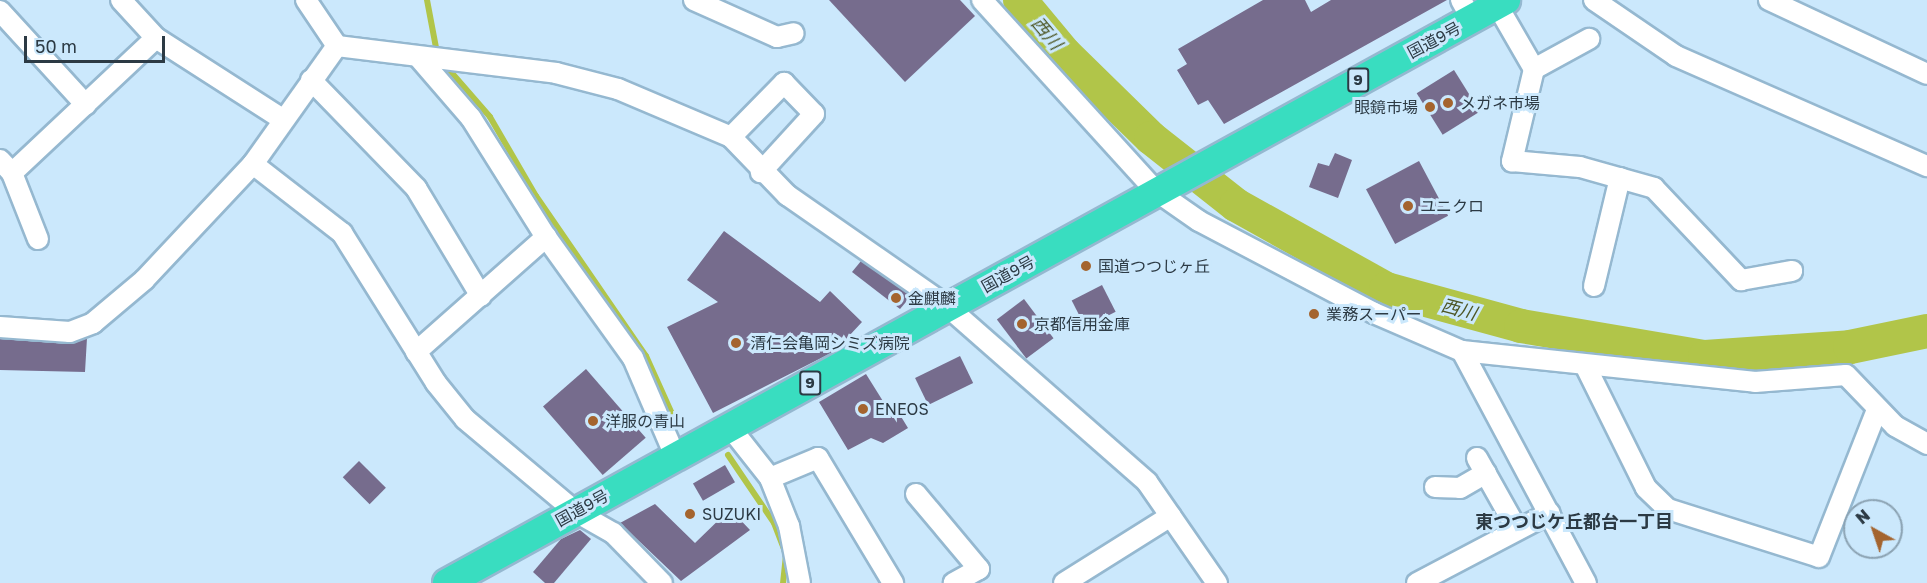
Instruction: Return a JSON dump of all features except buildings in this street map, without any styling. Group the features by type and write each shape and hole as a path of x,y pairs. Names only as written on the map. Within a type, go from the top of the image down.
{"highway":[{"name":"国道9号","path":"447,583 1164,186 1467,10 1502,2"}],"street":[{"path":"121,0 156,38 282,119"},
{"path":"306,0 337,46 420,59 556,73 618,89 731,137 761,172 849,240 948,307 1147,482 1217,583"},
{"path":"694,0 777,37 794,33"},
{"path":"982,0 1199,221 1364,308 1462,351 1755,382 1846,375 1877,410 1927,444"},
{"path":"1594,0 1676,56 1927,166"},
{"path":"1769,0 1927,74"},
{"path":"1502,2 1534,69 1512,161 1620,178 1654,188 1741,280 1792,271"},
{"path":"0,11 86,105"},
{"path":"38,239 6,167 86,105 156,38"},
{"path":"1534,69 1589,39"},
{"path":"0,327 70,332 93,323 144,280 253,164 282,119 337,46"},
{"path":"420,59 471,118 546,237 633,358 675,456"},
{"path":"311,80 416,188 481,296"},
{"path":"731,137 784,83 814,114 761,172"},
{"path":"253,164 342,233 416,352 465,419 576,512 613,533 662,583"},
{"path":"1594,286 1620,178"},
{"path":"416,352 546,237"},
{"path":"1462,351 1586,583"},
{"path":"1584,365 1646,488 1668,509 1819,557 1877,410"},
{"path":"729,426 770,478 789,526 800,583"},
{"path":"770,478 818,458 893,583"},
{"path":"1435,487 1460,488 1482,466 1517,529"},
{"path":"916,494 979,569 961,581"},
{"path":"1417,583 1550,513"},
{"path":"1064,583 1171,516"}],"waterway":[{"path":"427,0 437,53"},
{"name":"西川","path":"1020,0 1065,54 1151,138 1236,205 1386,289 1521,326 1705,357 1850,347 1927,331"},
{"path":"444,64 490,117 536,196 646,356 677,425"},
{"path":"728,455 774,523 786,555 783,583"}],"place":[{"name":"メガネ市場","path":"1448,103"},
{"name":"眼鏡市場","path":"1430,107"},
{"name":"ユニクロ","path":"1408,206"},
{"name":"国道つつじヶ丘","path":"1086,266"},
{"name":"金麒麟","path":"896,298"},
{"name":"業務スーパー","path":"1314,314"},
{"name":"京都信用金庫","path":"1022,324"},
{"name":"清仁会亀岡シミズ病院","path":"736,343"},
{"name":"ENEOS","path":"863,409"},
{"name":"洋服の青山","path":"593,421"},
{"name":"SUZUKI","path":"690,514"}],"district":[{"name":"東つつじケ丘都台一丁目","path":"1574,521"}]}
